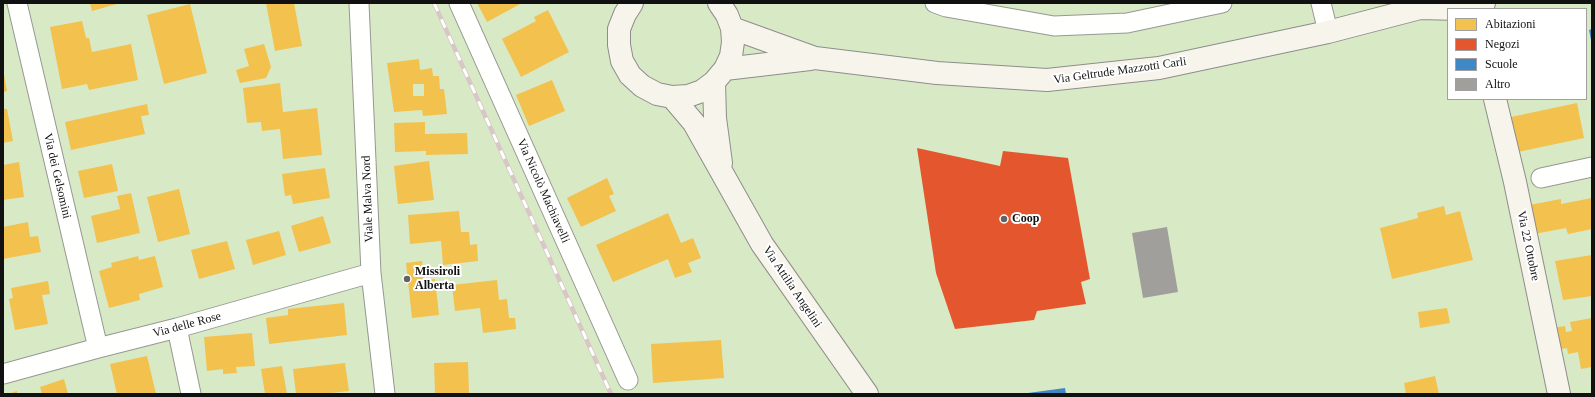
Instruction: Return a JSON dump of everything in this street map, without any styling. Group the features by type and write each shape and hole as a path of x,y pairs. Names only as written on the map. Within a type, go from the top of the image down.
{"street":[{"name":"Via dei Gelsomini","path":"16,3 98,348"},
{"name":"Viale Malva Nord","path":"360,3 371,273 385,394"},
{"name":"Via Nicolò Machiavelli","path":"459,3 628,380"},
{"path":"632,3 625,14 620,29 619,45 622,61 630,75 642,86 657,94 672,97 688,96 702,91 720,75 731,56 733,42 732,28 727,15 719,3"},
{"path":"935,3 946,7 1054,26 1127,23 1222,3"},
{"path":"1321,3 1328,32"},
{"name":"Via Geltrude Mazzotti Carli","path":"732,28 815,58 937,73 1047,80 1159,68 1328,32 1423,5 1450,8"},
{"name":"Via Geltrude Mazzotti Carli","path":"720,75 815,58"},
{"name":"Via Attilia Angelini","path":"720,75 715,118 723,176"},
{"name":"Via Attilia Angelini","path":"672,97 694,123 762,244 867,394"},
{"name":"Via 22 Ottobre","path":"1495,100 1515,182 1559,394"},
{"path":"1541,178 1592,167"},
{"name":"Via delle Rose","path":"3,374 178,328 371,273"},
{"path":"178,328 190,394"}],"green space":[{"path":"3,3 1592,3 1592,394 3,394"}],"building: Abitazioni":[{"path":"90,3 120,3 92,11"},
{"path":"266,3 294,3 302,46 275,51"},
{"path":"477,3 522,3 487,22"},
{"path":"190,4 207,73 164,84 147,15"},
{"path":"548,10 569,52 521,77 502,39 536,21 534,17"},
{"path":"82,21 86,38 89,38 92,52 131,44 138,80 89,90 87,84 62,89 50,27"},
{"path":"264,44 271,67 266,78 240,83 236,70 249,66 244,49"},
{"path":"419,59 420,70 432,68 433,76 439,76 440,89 444,89 447,114 423,116 422,110 394,112 387,63","holes":["413,84 424,84 424,96 413,96"]},
{"path":"3,69 7,91 3,92"},
{"path":"552,80 565,111 529,126 516,95"},
{"path":"280,83 283,112 317,108 322,155 283,159 280,129 262,131 261,122 247,123 243,88"},
{"path":"1577,103 1584,138 1518,152 1511,117"},
{"path":"147,104 149,115 141,116 145,134 71,150 65,122"},
{"path":"3,109 7,109 13,141 3,143"},
{"path":"425,122 425,134 467,133 468,154 426,155 426,151 395,152 394,123"},
{"path":"429,161 434,200 398,204 394,166"},
{"path":"19,162 24,197 3,200 3,165"},
{"path":"112,164 118,191 84,198 78,171"},
{"path":"325,168 330,198 293,204 291,195 285,196 282,174"},
{"path":"607,178 614,194 609,196 616,211 581,227 567,198"},
{"path":"179,189 190,234 158,242 147,197"},
{"path":"131,193 140,233 97,243 91,216 120,209 117,196"},
{"path":"1592,198 1592,229 1568,234 1566,228 1534,234 1529,205 1561,199 1561,204"},
{"path":"1444,206 1446,215 1460,211 1473,260 1392,279 1380,228 1418,218 1417,213"},
{"path":"459,211 461,232 469,232 470,245 477,244 478,261 443,265 441,241 410,244 408,215"},
{"path":"668,213 681,243 693,238 701,258 688,263 692,272 675,278 668,259 613,282 596,245"},
{"path":"323,216 331,243 299,252 291,226"},
{"path":"28,222 30,237 38,236 41,252 3,259 3,227"},
{"path":"279,231 286,255 253,265 246,240"},
{"path":"227,241 235,269 199,279 191,250"},
{"path":"1592,255 1592,296 1563,300 1555,261"},
{"path":"138,256 139,260 155,256 163,287 139,294 140,300 109,308 99,271 112,267 111,263"},
{"path":"422,261 424,280 435,279 439,315 412,318 406,263"},
{"path":"497,280 499,300 507,299 509,318 515,318 516,329 483,333 480,308 455,311 452,285"},
{"path":"48,281 50,294 42,295 48,324 15,330 9,299 13,298 11,288"},
{"path":"344,303 347,335 269,344 266,318 288,315 288,309"},
{"path":"1447,308 1450,323 1420,328 1418,312"},
{"path":"1592,318 1592,367 1581,369 1578,352 1568,354 1567,348 1557,350 1552,328 1565,326 1566,332 1572,331 1570,322"},
{"path":"252,333 255,366 236,367 237,373 223,374 223,369 207,371 204,337"},
{"path":"721,340 724,378 653,383 651,344"},
{"path":"147,356 156,394 117,394 110,364"},
{"path":"468,362 469,394 435,394 434,363"},
{"path":"345,363 349,391 322,394 296,394 293,369"},
{"path":"282,366 287,394 265,394 261,369"},
{"path":"1435,376 1439,394 1406,394 1404,383"},
{"path":"64,379 68,394 42,394 40,387"},
{"path":"17,391 17,394 8,394"}],"building: Negozi":[{"name":"Coop","path":"917,148 1000,166 1003,151 1068,158 1090,279 1081,282 1086,304 1037,311 1034,320 955,329 936,273"}],"building: Scuole":[{"path":"1592,29 1592,39 1591,40 1589,30"},
{"path":"1065,388 1066,394 1028,394 1028,393"}],"building: Altro":[{"path":"1167,227 1178,292 1143,298 1132,233"}],"railway":[{"path":"434,3 611,394"}],"place":[{"name":"Coop","path":"1004,219"},
{"name":"Missiroli Alberta","path":"407,279"}]}
